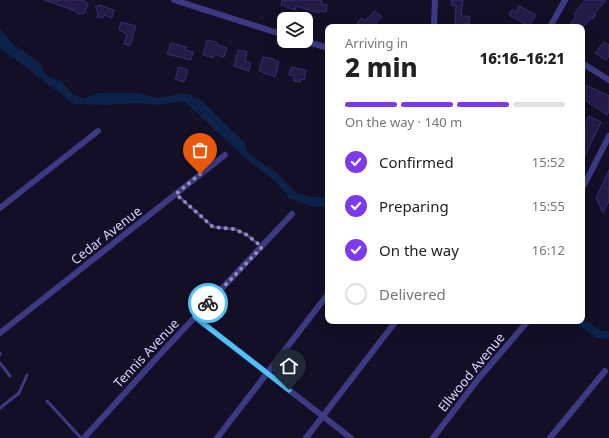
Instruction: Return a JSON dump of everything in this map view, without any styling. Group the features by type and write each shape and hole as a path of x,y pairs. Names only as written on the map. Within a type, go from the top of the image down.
{"street":[{"path":"174,0 277,33"},
{"path":"434,24 435,0"},
{"path":"552,24 565,0"},
{"path":"313,44 325,47"},
{"path":"585,65 609,80"},
{"path":"0,208 98,131"},
{"path":"585,183 609,136"},
{"name":"Cedar Avenue","path":"0,333 225,155"},
{"name":"Tennis Avenue","path":"83,438 292,214"},
{"path":"217,438 325,298"},
{"path":"195,317 351,438"},
{"path":"306,438 394,324"},
{"name":"Ellwood Avenue","path":"433,438 479,378 525,324"},
{"path":"550,438 605,371"}],"lane":[{"path":"176,194 213,227 234,229 247,235 262,247"},
{"path":"0,363 10,376"},
{"path":"0,408 19,393 27,375"},
{"path":"47,401 83,438"}],"water":[{"path":"0,29 13,44 40,63 44,73 51,78 61,81 73,94 85,99 91,95 100,93 138,93 158,98 182,93 194,96 202,101 245,143 247,152 278,174 297,193 311,197 325,197 325,206 313,207 289,198 276,182 245,158 184,101 160,105 135,103 107,105 74,104 0,48"},
{"path":"585,320 602,331 609,331 609,339 597,338 577,324 585,324"}],"building":[{"path":"44,0 82,0 88,3 85,13 78,14 73,10"},
{"path":"282,0 319,0 322,1 322,4 327,5 326,12 321,11 319,13 296,6 295,10 281,5"},
{"path":"451,0 463,0 461,16 470,16 469,24 455,24 456,6 452,6"},
{"path":"585,0 606,0 594,14 596,15 593,19 591,18 585,25 570,24 576,16 574,14"},
{"path":"99,5 114,10 112,18 104,15 103,18 97,17 98,12 95,7"},
{"path":"519,6 536,15 530,24 525,24 509,15 512,9 516,12"},
{"path":"375,11 382,17 377,24 357,23 362,18 365,21"},
{"path":"121,22 136,26 130,46 124,44 127,34 119,30"},
{"path":"207,40 216,42 218,45 227,48 224,57 214,54 213,58 203,55"},
{"path":"604,42 609,45 609,56 606,60 595,53"},
{"path":"171,43 186,47 185,50 193,52 191,60 167,54"},
{"path":"238,50 247,52 245,61 251,63 249,71 234,66"},
{"path":"263,57 274,59 279,62 275,77 259,71"},
{"path":"179,67 188,70 184,82 175,79"},
{"path":"291,67 306,70 304,80 301,79 300,82 294,81 294,76 289,75"},
{"path":"585,85 609,96 609,111 607,115 585,100"},
{"path":"589,116 601,122 585,156 585,121 586,122"},
{"path":"609,170 609,201 603,213 596,198"}],"way so far":[{"path":"200,174 176,194 213,227 234,229 247,235 262,247 208,303"}],"route":[{"path":"208,303 195,317 289,390"}]}
